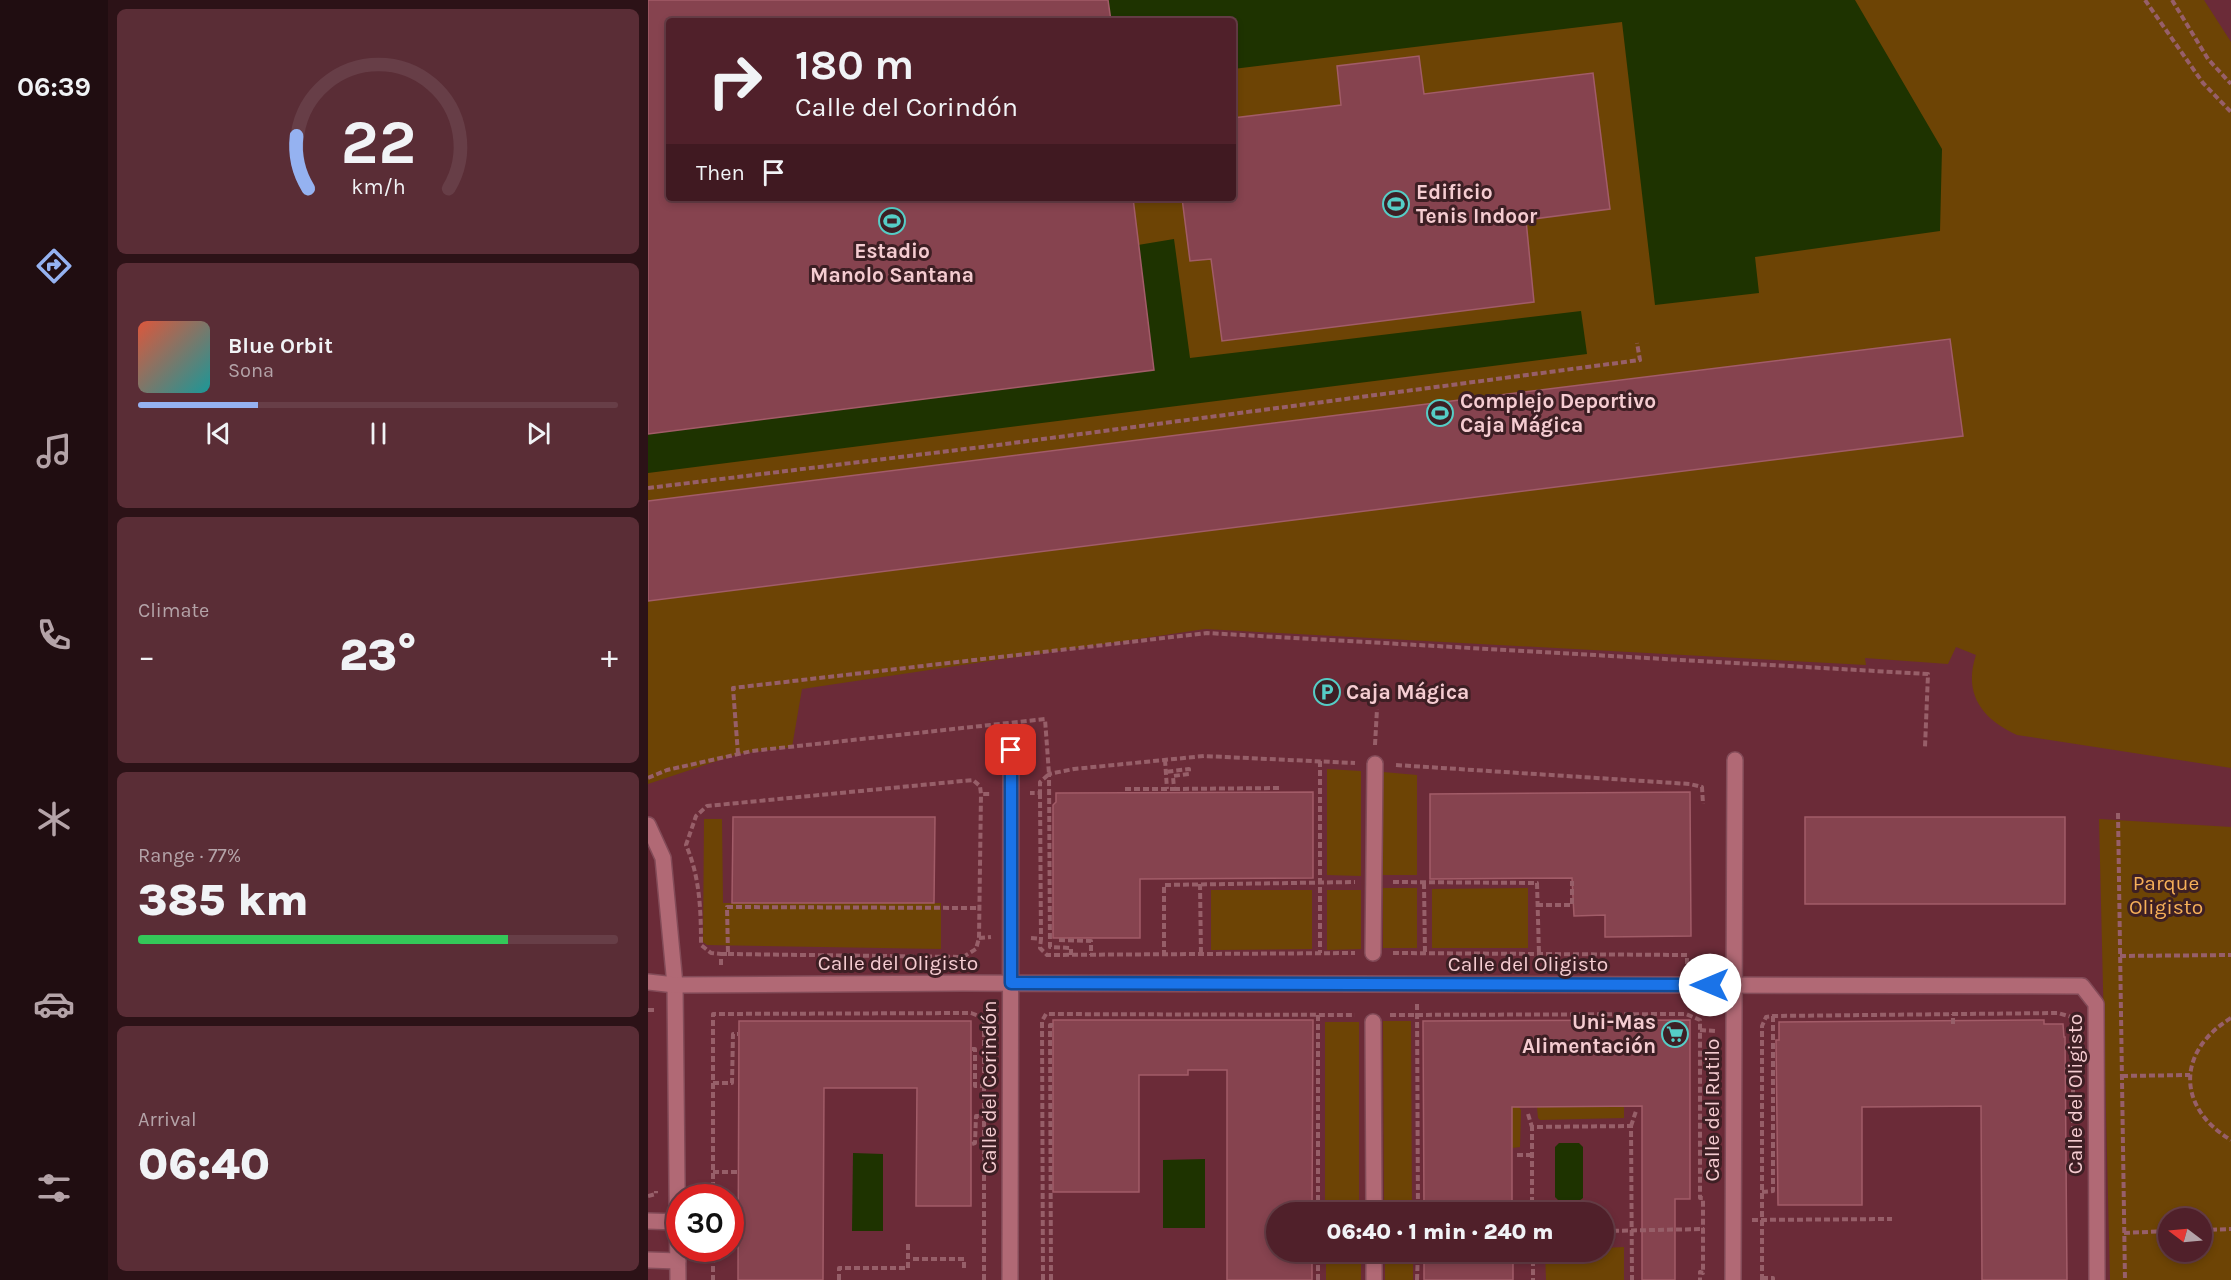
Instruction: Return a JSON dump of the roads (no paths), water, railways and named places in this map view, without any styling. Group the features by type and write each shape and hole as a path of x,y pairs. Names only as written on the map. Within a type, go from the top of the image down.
{"street":[{"name":"Calle del Corindón","path":"1010,1280 1011,750"},
{"name":"Calle del Rutilo","path":"1733,1280 1736,760"},
{"path":"1373,953 1375,764"},
{"path":"648,825 663,858 675,985 678,1184"},
{"name":"Calle del Oligisto","path":"648,982 675,985 1011,983 2082,986 2096,1004 2097,1280"},
{"path":"1373,1017 1374,1202"},
{"path":"648,1221 666,1222"},
{"path":"648,1260 666,1261"},
{"path":"678,1262 678,1280"},
{"path":"1374,1262 1374,1280"}],"place":[{"name":"Edificio Tenis Indoor","path":"1396,204"},
{"name":"Estadio Manolo Santana","path":"892,221"},
{"name":"Complejo Deportivo Caja Mágica","path":"1440,413"},
{"name":"Caja Mágica","path":"1327,692"},
{"name":"Uni-Mas Alimentación","path":"1675,1034"}],"park label":[{"name":"Parque Oligisto","path":"2166,895"}]}
